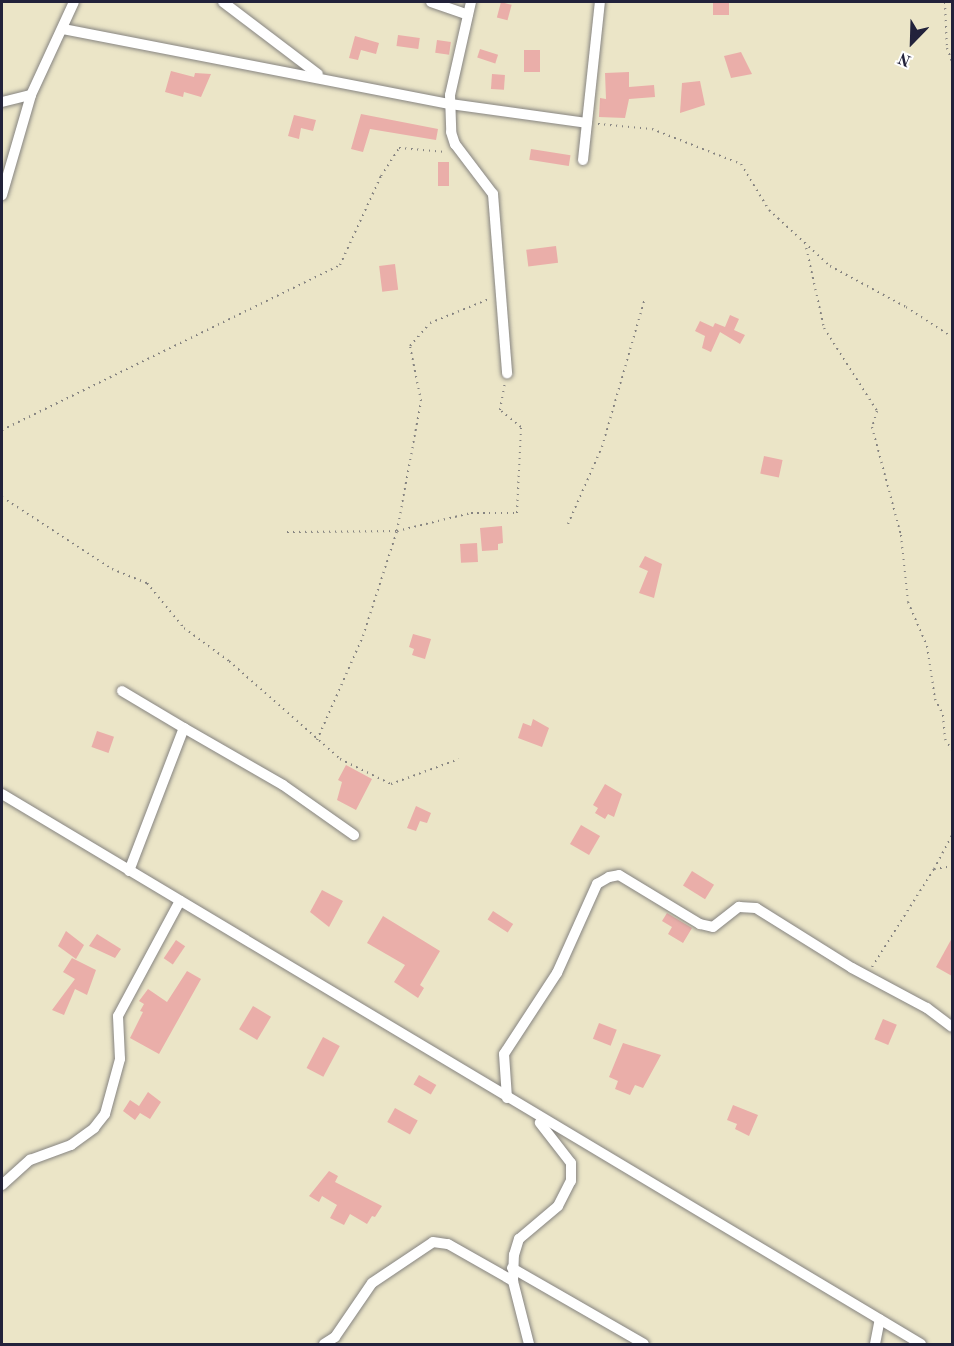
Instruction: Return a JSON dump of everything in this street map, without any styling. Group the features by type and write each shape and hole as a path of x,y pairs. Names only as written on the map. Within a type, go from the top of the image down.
{"street":[{"path":"2,195 31,95 74,2"},
{"path":"223,2 322,77"},
{"path":"431,2 468,15"},
{"path":"471,2 450,104 451,132 462,153 493,194 507,373"},
{"path":"583,160 600,2"},
{"path":"63,29 322,77 450,104 587,123"},
{"path":"2,102 31,95"},
{"path":"122,691 283,785 354,835"},
{"path":"129,871 184,728"},
{"path":"2,794 507,1098 536,1118 921,1344"},
{"path":"507,1098 504,1054 557,973 597,884 609,877 619,875 700,924 713,927 739,907 756,908 927,1008 952,1027"},
{"path":"2,1185 30,1160 71,1145 94,1128 105,1114 120,1059 118,1016 180,901"},
{"path":"529,1344 513,1281 512,1268 519,1239 558,1206 571,1181 571,1163 536,1118"},
{"path":"324,1344 336,1337 372,1283 433,1242 448,1244 513,1281"},
{"path":"512,1268 644,1344"},
{"path":"875,1344 880,1319"}],"path":[{"path":"945,2 946,48 952,60"},
{"path":"587,123 652,129 741,164 769,210 830,266 906,307 952,337"},
{"path":"2,430 340,265 381,176 399,148 462,153"},
{"path":"805,242 824,328 877,411 872,427 901,535 908,602 927,646 935,699 943,715 945,740 952,750"},
{"path":"317,740 363,636 397,531 421,401 410,346 430,323 484,304 501,289"},
{"path":"568,524 602,447 645,298"},
{"path":"287,532 397,531 471,513 517,513 520,427 500,410 507,373"},
{"path":"2,497 112,569 147,583 184,628 229,661 340,759 391,784 459,759"},
{"path":"868,975 934,869 952,835"},
{"path":"934,869 952,866"}],"building":[{"path":"501,2 512,5 507,20 497,17"},
{"path":"713,3 729,3 729,15 713,15"},
{"path":"398,35 420,38 418,49 396,46"},
{"path":"355,36 379,43 376,54 361,50 358,60 349,58"},
{"path":"437,40 451,42 449,55 435,53"},
{"path":"480,49 498,55 495,63 477,58"},
{"path":"524,50 540,50 540,72 524,72"},
{"path":"741,52 752,74 731,78 724,56"},
{"path":"171,71 194,77 195,73 211,74 201,97 184,92 183,97 165,92"},
{"path":"629,72 629,87 654,85 655,97 629,99 625,118 599,117 600,98 606,99 605,73"},
{"path":"492,74 505,75 504,90 491,89"},
{"path":"700,81 705,105 680,113 682,83"},
{"path":"361,114 438,129 436,140 370,129 363,152 351,149"},
{"path":"294,115 316,120 313,131 301,128 299,139 288,136"},
{"path":"531,149 571,155 569,166 529,160"},
{"path":"438,162 449,162 449,186 438,186"},
{"path":"556,246 558,263 528,267 526,250"},
{"path":"395,264 398,290 382,292 379,266"},
{"path":"730,315 739,319 734,330 745,335 740,344 720,332 711,352 702,348 705,336 695,331 700,321 713,327 715,323 725,327"},
{"path":"764,456 783,460 779,478 760,474"},
{"path":"502,526 503,543 498,544 498,550 482,551 480,528"},
{"path":"477,543 478,562 461,563 460,544"},
{"path":"645,556 662,564 654,598 639,593 648,571 639,567"},
{"path":"413,634 431,639 425,659 412,655 414,649 409,647"},
{"path":"533,719 549,728 542,747 518,738 523,723 531,726"},
{"path":"97,731 114,737 108,753 91,747"},
{"path":"346,765 372,779 356,810 337,800 342,782 338,780"},
{"path":"605,784 622,794 614,817 608,814 605,819 595,813 598,808 593,805"},
{"path":"416,806 431,813 427,823 420,821 416,831 407,828"},
{"path":"581,825 600,836 589,855 570,844"},
{"path":"692,871 714,885 705,899 683,885"},
{"path":"322,890 343,901 329,927 310,912"},
{"path":"493,911 513,924 508,932 488,919"},
{"path":"667,913 692,928 683,943 668,934 672,927 662,921"},
{"path":"383,916 440,951 420,985 424,988 418,998 394,982 405,965 367,943"},
{"path":"66,931 84,945 76,959 58,946"},
{"path":"97,934 121,949 115,958 89,946"},
{"path":"952,938 952,976 936,967"},
{"path":"176,940 185,946 173,964 164,958"},
{"path":"72,958 96,970 87,995 75,989 64,1015 52,1010 75,979 63,972"},
{"path":"187,971 201,979 159,1054 130,1038 143,1012 140,1011 144,1004 139,1001 148,989 167,1002"},
{"path":"253,1006 271,1017 257,1040 239,1029"},
{"path":"883,1019 897,1025 888,1045 874,1039"},
{"path":"599,1023 617,1030 611,1046 593,1039"},
{"path":"323,1037 340,1046 323,1077 307,1068"},
{"path":"623,1043 661,1055 643,1088 635,1085 630,1095 615,1089 618,1081 609,1077"},
{"path":"419,1075 436,1085 431,1095 414,1085"},
{"path":"148,1092 161,1102 150,1119 140,1113 135,1120 123,1111 130,1100 139,1106"},
{"path":"733,1105 758,1115 749,1136 735,1129 737,1124 727,1120"},
{"path":"395,1108 418,1121 410,1135 387,1122"},
{"path":"329,1171 338,1176 335,1182 382,1206 367,1224 350,1214 344,1225 330,1218 337,1205 322,1196 319,1202 309,1196"}]}
